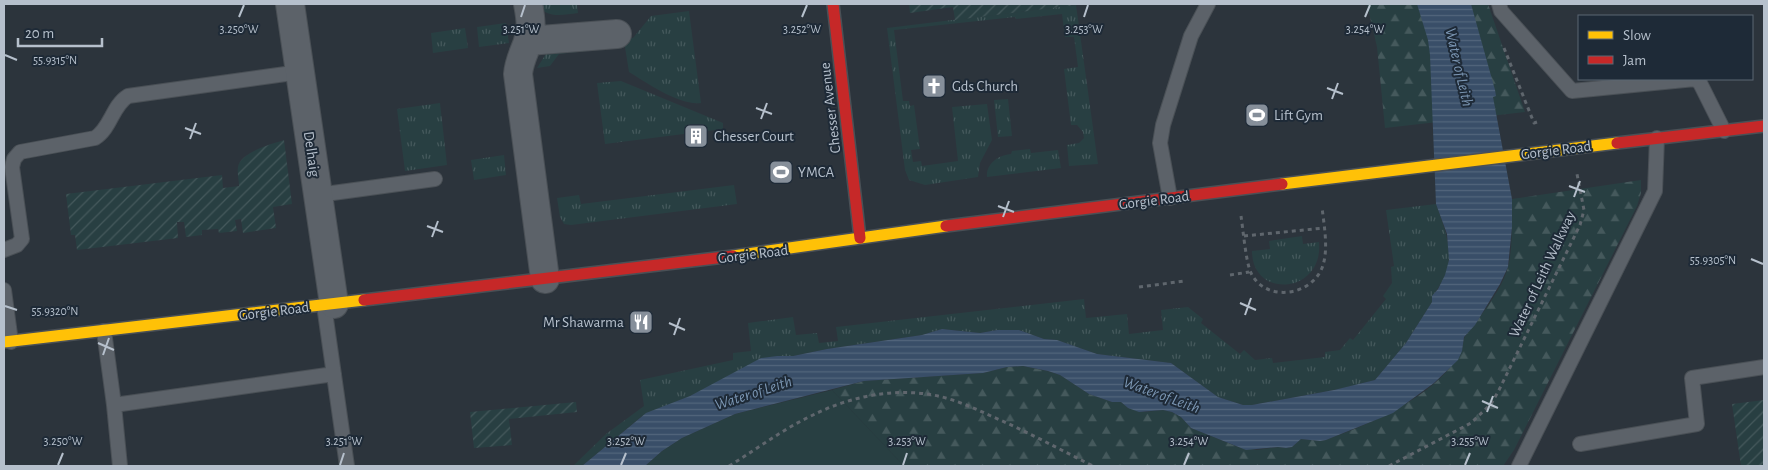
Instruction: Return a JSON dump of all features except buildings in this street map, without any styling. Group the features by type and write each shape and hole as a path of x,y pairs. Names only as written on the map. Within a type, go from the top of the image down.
{"main road":[{"name":"Chesser Avenue","path":"833,4 860,238"},
{"name":"Gorgie Road","path":"7,342 545,279 805,247 860,238 1421,166 1764,126"}],"street":[{"name":"Delhaig","path":"290,4 318,195 329,304"},
{"path":"528,4 531,30 519,66 515,102 545,279"},
{"path":"528,41 617,34"}],"lane":[{"path":"1170,198 1160,143 1163,125 1191,36 1208,4"},
{"path":"1499,4 1501,11 1572,91 1685,80"},
{"path":"4,250 18,245 23,233 12,167 14,159 20,152 95,138 103,131 120,101 128,96 300,72"},
{"path":"1696,80 1700,83 1724,131"},
{"path":"1519,466 1655,191 1657,138"},
{"path":"318,195 435,179"},
{"path":"4,290 7,342"},
{"path":"329,304 334,374 347,466"},
{"path":"104,331 120,466"},
{"path":"1580,444 1697,424 1692,378 1764,367"},
{"path":"114,405 219,384 334,374"}],"path":[{"path":"1501,40 1534,123 1544,122"},
{"name":"Water of Leith Walkway","path":"1389,466 1471,423 1491,404 1498,392 1580,225 1584,210 1582,194 1570,148"},
{"path":"1237,190 1250,272 1256,282 1268,289 1281,293 1298,291 1312,284 1322,268 1326,249 1319,179"},
{"path":"1244,236 1324,228"},
{"path":"1230,275 1250,272"},
{"path":"1139,288 1186,281"},
{"path":"729,466 758,446 834,405 882,393 911,393 939,396 972,408 1008,423 1093,466"}],"green space":[{"path":"536,4 577,4 578,13 550,14 540,9"},
{"path":"909,4 1076,5 955,20 953,7 910,13"},
{"path":"1367,4 1488,4 1525,112 1385,128 1377,47"},
{"path":"1076,5 1098,164 1069,166 1067,145 1079,143 1084,138 1083,132 1077,125 1071,125 1064,69 1078,67 1074,37 1065,37 1062,14 1016,19 1015,17 894,30 903,101 909,101 910,106 914,105 920,149 911,150 913,162 921,161 922,166 958,161 952,107 987,104 992,140 980,163 978,177 925,185 909,180 905,170 887,28"},
{"path":"689,11 701,103 683,101 629,72 625,47 559,54 550,66 537,68 551,46 633,38 651,16"},
{"path":"506,23 509,43 479,47 477,27"},
{"path":"465,28 468,48 433,53 431,33"},
{"path":"621,81 723,123 723,129 605,144 597,83"},
{"path":"1008,99 1012,136 998,137 994,100"},
{"path":"440,103 447,165 405,171 397,109"},
{"path":"284,140 292,204 273,207 276,228 243,233 241,219 235,220 237,231 219,233 218,229 202,230 202,235 186,237 184,222 177,222 178,238 77,250 75,235 71,235 66,194 222,175 223,188 239,186 238,167 244,157 257,149"},
{"path":"1030,149 1031,153 1058,150 1061,168 987,177 991,164 998,158 1011,154 1012,151"},
{"path":"504,155 506,175 474,180 471,160"},
{"path":"1641,180 1641,193 1637,206 1514,450 1503,466 904,466 832,390 864,381 983,373 1007,367 1023,366 1060,375 1089,394 1112,402 1121,402 1128,408 1145,412 1163,410 1172,412 1181,417 1191,428 1238,447 1257,450 1278,447 1286,448 1292,447 1301,439 1326,440 1364,425 1401,406 1435,383 1449,368 1461,352 1465,337 1501,284 1508,267 1511,251 1512,199"},
{"path":"734,185 737,204 571,225 564,224 560,217 557,198 579,195 581,204"},
{"path":"1436,204 1445,230 1448,248 1449,256 1446,274 1432,302 1406,343 1375,380 1339,389 1243,405 1218,397 1171,363 1097,354 1057,340 1044,339 1019,330 997,330 980,333 942,329 922,335 793,356 777,356 642,416 582,466 573,466 606,434 644,406 640,380 733,360 733,353 751,351 748,323 793,317 796,335 817,333 819,343 838,341 836,327 1084,299 1086,318 1127,314 1129,334 1163,330 1161,310 1188,307 1203,319 1201,323 1240,354 1244,350 1255,360 1272,358 1273,363 1325,357 1325,352 1340,350 1350,338 1353,340 1386,299 1383,296 1392,283 1391,267 1394,266 1386,210"},
{"path":"1302,236 1303,244 1319,242 1318,259 1311,272 1300,281 1287,284 1275,283 1263,278 1255,267 1252,251 1270,249 1269,241"},
{"path":"832,390 904,466 645,466 662,451 682,438 735,414"},
{"path":"1764,400 1764,466 1741,466 1732,404"},
{"path":"576,402 577,412 509,419 512,445 474,448 470,412"}],"water":[{"name":"Water of Leith","path":"1417,4 1471,4 1495,90 1496,96 1493,97 1512,199 1512,227 1508,267 1475,325 1464,337 1462,351 1458,360 1434,383 1393,413 1326,440 1301,439 1292,447 1246,450 1191,428 1181,417 1172,412 1163,410 1139,412 1128,408 1121,402 1112,402 1089,394 1060,375 1023,366 1007,367 983,373 864,381 735,414 682,438 662,451 645,466 582,466 646,413 690,396 761,358 793,356 922,335 942,329 980,333 997,330 1019,330 1044,339 1057,340 1097,354 1171,363 1218,397 1243,405 1334,390 1375,380 1406,343 1432,302 1432,296 1445,275 1449,260 1447,234 1436,204 1430,55 1428,40"}],"traffic: slow":[{"path":"1282,184 1617,143"},
{"path":"733,256 946,226"},
{"path":"4,342 364,300"}],"traffic: jam":[{"path":"833,4 860,238"},
{"path":"1617,143 1764,126"},
{"path":"946,226 1282,184"},
{"path":"364,300 733,256"}],"place":[{"name":"Gds Church","path":"934,86"},
{"name":"Lift Gym","path":"1257,115"},
{"name":"Chesser Court","path":"696,136"},
{"name":"YMCA","path":"781,172"},
{"name":"Mr Shawarma","path":"641,322"}]}
